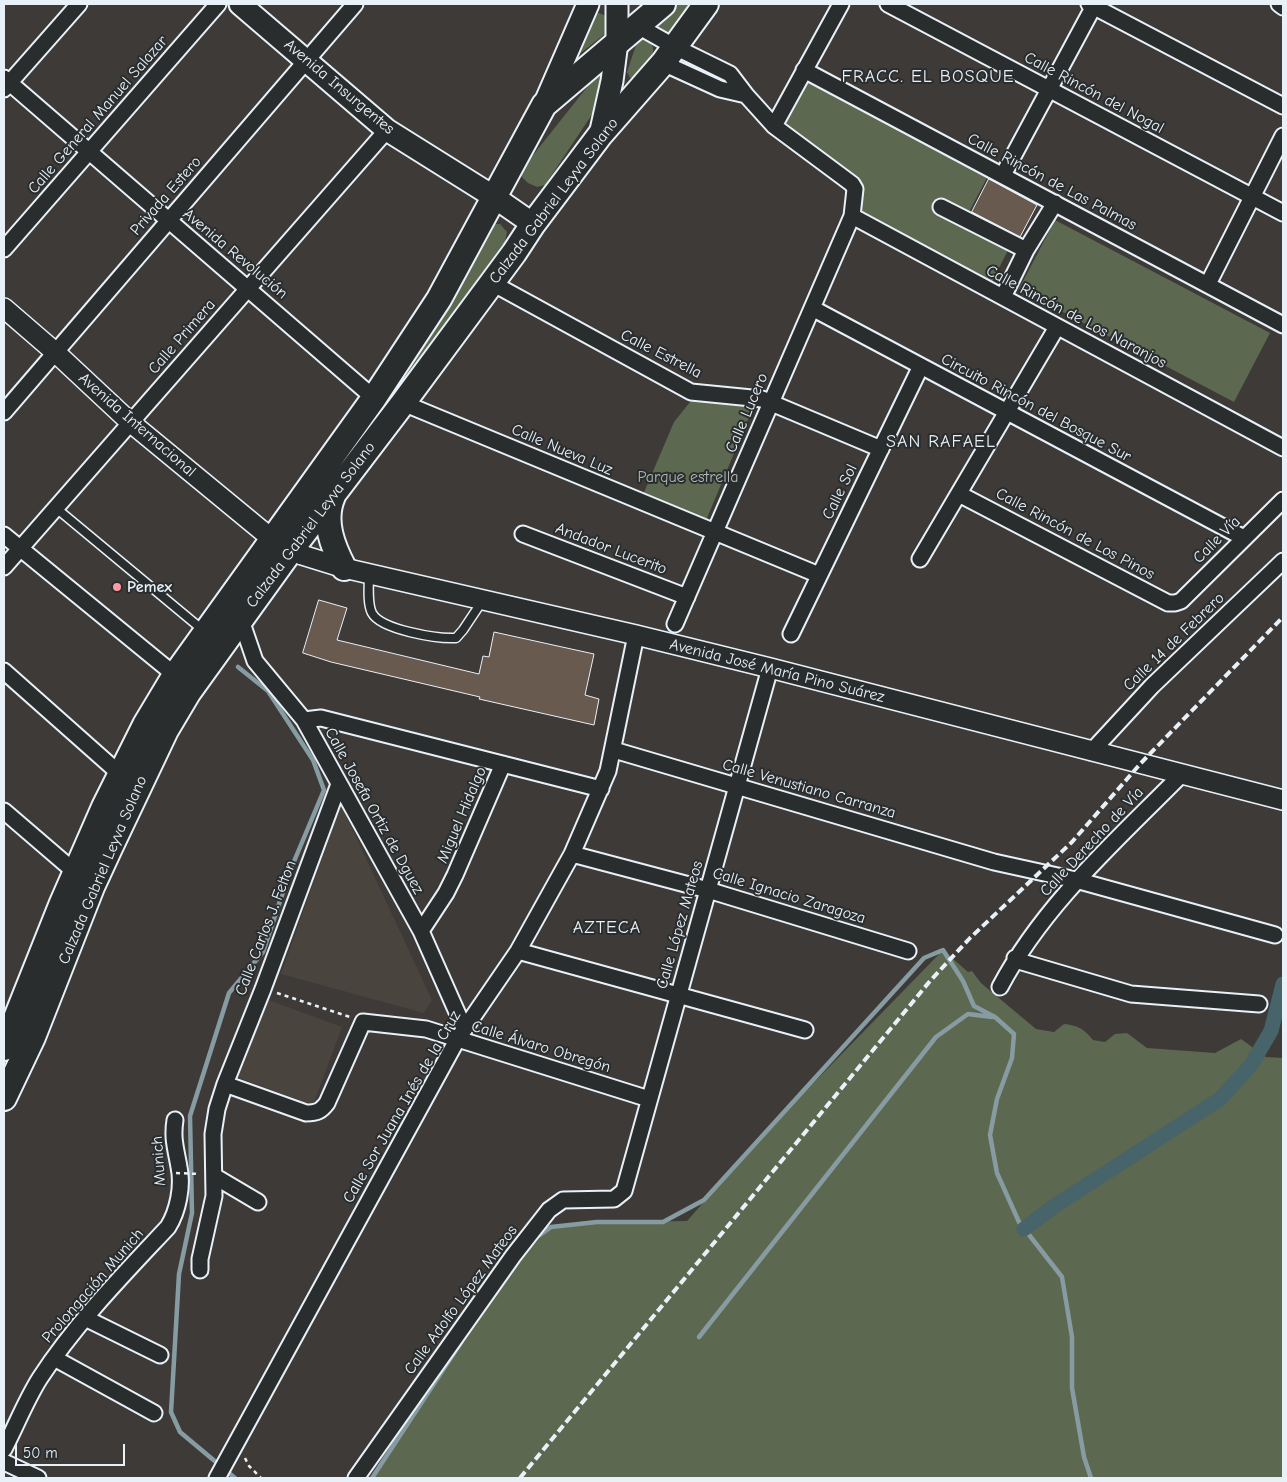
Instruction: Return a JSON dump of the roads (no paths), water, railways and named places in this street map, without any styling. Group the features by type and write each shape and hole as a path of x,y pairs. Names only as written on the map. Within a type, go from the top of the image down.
{"main road":[{"name":"Avenida Insurgentes","path":"240,4 387,130 494,197 533,224"},
{"path":"544,106 588,4"},
{"path":"600,135 612,81 617,42 617,4"},
{"name":"Calzada Gabriel Leyva Solano","path":"4,1048 84,880 166,730 188,693 241,620 282,545 374,398 439,299 544,106 663,4"},
{"name":"Calzada Gabriel Leyva Solano","path":"5,1093 33,1037 120,774 145,725 175,675 205,632 282,545 336,491 600,135 669,55 706,4"},
{"path":"336,491 331,502 329,526 331,539 344,568"}],"street":[{"path":"6,84 79,4"},
{"name":"Calle General Manuel Salazar","path":"4,249 218,4"},
{"name":"Privada Estero","path":"4,412 355,4"},
{"path":"638,26 669,55 720,89 746,95 774,126 840,4"},
{"name":"Calle Rincón del Nogal","path":"888,4 1283,213"},
{"path":"1280,4 1283,7"},
{"path":"1003,175 1093,5 1283,106"},
{"name":"Calle Rincón de Las Palmas","path":"804,70 1283,325"},
{"name":"Avenida Revolución","path":"6,84 90,152 374,398"},
{"name":"Calle Lucero","path":"675,624 852,216 855,189 852,184 774,126"},
{"name":"Calle Primera","path":"4,567 387,130"},
{"path":"1208,284 1283,136"},
{"path":"1003,297 1026,250 1055,203"},
{"path":"941,207 1026,250"},
{"name":"Calle Rincón de Los Naranjos","path":"852,216 1283,448"},
{"name":"Calle Estrella","path":"492,282 691,392 762,399 881,449"},
{"name":"Avenida Internacional","path":"4,308 55,352 130,422 282,545"},
{"name":"Circuito Rincón del Bosque Sur","path":"812,308 1244,538"},
{"path":"920,559 1057,327"},
{"name":"Calle Sol","path":"791,634 921,366"},
{"name":"Calle Nueva Luz","path":"403,403 819,575"},
{"name":"Calle Rincón de Los Pinos","path":"959,494 1168,603 1174,603"},
{"name":"Calle Vía","path":"1174,603 1181,601 1283,500"},
{"name":"Andador Lucerito","path":"523,534 687,597"},
{"path":"4,536 175,675"},
{"name":"Avenida José María Pino Suárez","path":"282,545 344,568 483,599 770,668 1283,800"},
{"name":"Calle 14 de Febrero","path":"1092,752 1152,686 1283,561"},
{"name":"Calle Josefa Ortiz de Dguez","path":"241,620 255,661 304,720 421,931 461,1034"},
{"name":"Calle Sor Juana Inés de la Cruz","path":"217,1478 461,1034 518,951 572,854 601,789 614,750 636,635"},
{"name":"Calle López Mateos","path":"624,1191 770,668"},
{"path":"4,671 120,774"},
{"path":"304,720 321,718 601,789"},
{"name":"Calle Venustiano Carranza","path":"614,750 994,862 1076,880 1275,935"},
{"name":"Miguel Hidalgo","path":"421,931 456,875 503,764"},
{"name":"Calle Derecho de Vía","path":"1000,987 1015,958 1076,880 1181,775"},
{"name":"Calle Carlos J. Felton","path":"200,1270 202,1249 212,1209 206,1175 217,1109 224,1084 263,989 339,784"},
{"path":"4,811 84,880"},
{"name":"Calle Ignacio Zaragoza","path":"572,854 708,890 908,951"},
{"path":"518,951 805,1030"},
{"path":"1015,958 1022,962 1131,994 1258,1004"},
{"name":"Calle Álvaro Obregón","path":"224,1084 306,1113 321,1111 327,1103 363,1022 461,1034 649,1099"},
{"name":"Munich","path":"168,1227 174,1218 180,1180 173,1134 175,1120"},
{"path":"206,1175 258,1202"},
{"name":"Calle Adolfo López Mateos","path":"356,1478 513,1256 549,1210 563,1200 614,1199 624,1191"},
{"name":"Prolongación Munich","path":"4,1449 39,1380 54,1358 104,1295 168,1227"},
{"path":"85,1318 160,1355"},
{"path":"54,1358 154,1413"},
{"path":"4,1462 38,1478"}],"lane":[{"path":"56,508 205,632"},
{"path":"369,574 369,599 372,614 395,628 421,634 442,638 456,638 483,599"}],"waterway":[{"path":"235,1478 180,1432 171,1412 179,1274 192,1213 190,1116 229,993 263,952 290,871 324,790 313,760 268,691 238,667"},
{"path":"533,1240 551,1227 597,1222 663,1222 704,1200 924,958 943,950 963,981 974,1006 995,1017 1014,1034 1012,1058 997,1099 990,1135 997,1173 1019,1222 1062,1277 1072,1337 1072,1388 1084,1457 1091,1478"},
{"path":"1024,1229 1053,1207 1220,1099 1251,1065 1271,1031 1283,984"},
{"path":"699,1337 936,1037 968,1014 992,1017"},
{"path":"372,1478 462,1341"}],"railway":[{"path":"520,1478 930,981 970,938 1072,842 1141,763 1283,617"}],"place":[{"name":"Pemex","path":"117,587"}],"district":[{"name":"FRACC. EL BOSQUE","path":"928,77"},
{"name":"SAN RAFAEL","path":"941,442"},
{"name":"AZTECA","path":"607,928"}],"park label":[{"name":"Parque estrella","path":"688,477"}]}
